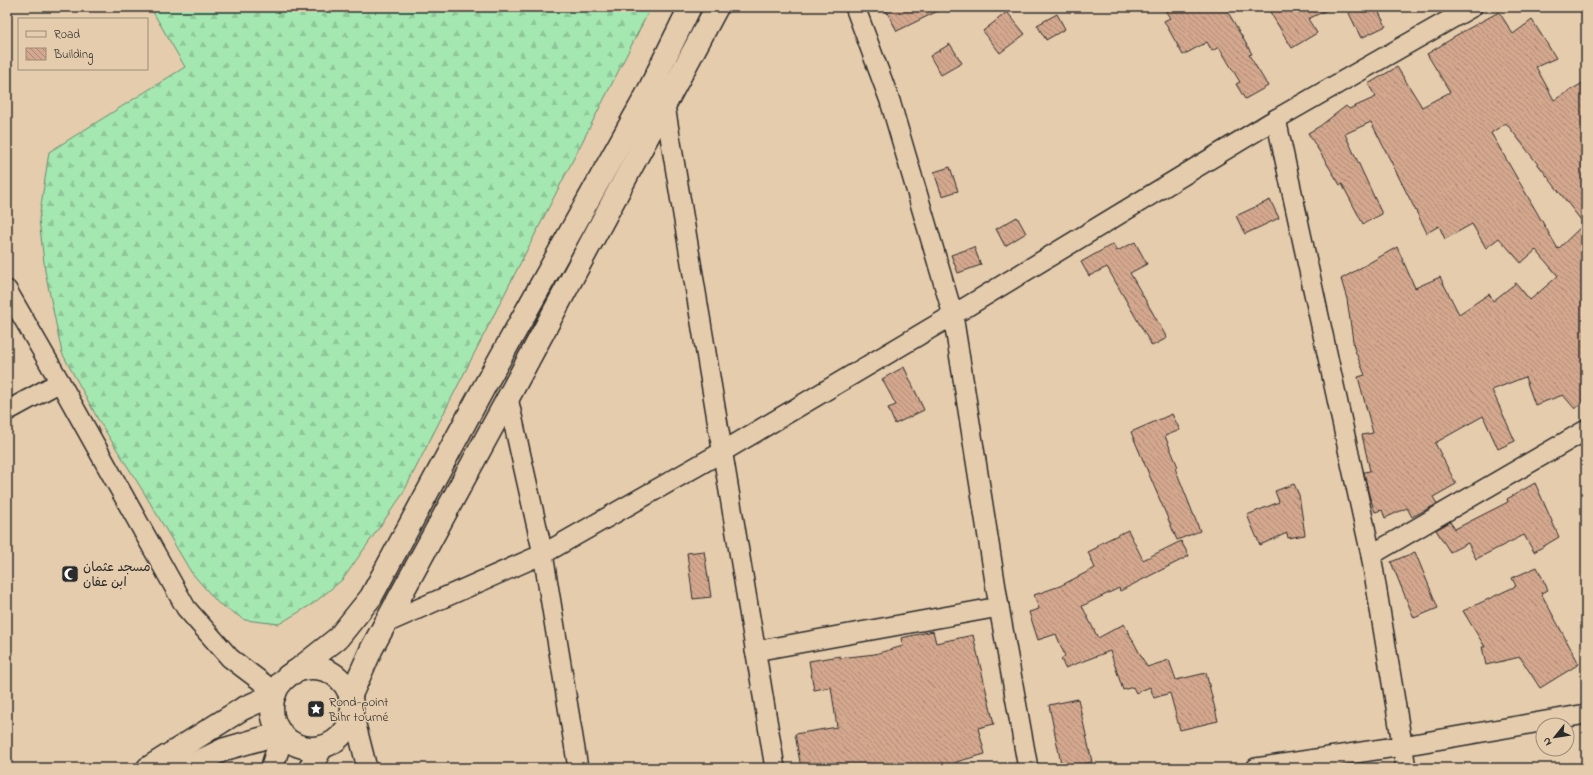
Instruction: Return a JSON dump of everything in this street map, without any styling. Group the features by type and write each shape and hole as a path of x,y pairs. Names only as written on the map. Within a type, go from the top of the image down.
{"main road":[{"path":"690,7 646,96 479,396 371,597 338,638 280,684 275,693 272,704 272,714 275,724 281,734 289,740 301,746 314,748 322,747 334,742 344,733 350,721 351,703 372,648 718,7"},
{"path":"295,672 306,668 317,668 328,672 342,682 351,703"},
{"path":"148,768 242,709 275,693"},
{"path":"186,768 225,749 281,734"},
{"path":"272,768 281,734"},
{"path":"310,768 322,747"}],"street":[{"path":"855,7 890,101 953,315 999,607 1028,768"},
{"path":"386,623 543,554 722,452 953,315 1276,119 1472,7"},
{"path":"665,106 775,768"},
{"path":"1276,119 1371,555 1406,768"},
{"path":"7,290 186,608 230,658 275,693"},
{"path":"7,411 60,382"},
{"path":"508,398 543,554 578,768"},
{"path":"1371,555 1586,430"},
{"path":"756,651 999,607"},
{"path":"351,703 367,768"},
{"path":"1256,768 1402,746 1586,714"}],"green space":[{"path":"150,7 651,7 402,495 343,579 314,603 279,624 245,620 218,603 191,572 99,421 62,353 45,271 39,219 49,152 185,67"}],"building":[{"path":"884,7 946,7 897,31"},
{"path":"1163,7 1225,7 1252,54 1249,55 1268,86 1245,99 1236,84 1240,82 1219,47 1212,51 1207,42 1183,55 1164,21 1170,18"},
{"path":"1267,7 1333,7 1308,19 1317,33 1292,48"},
{"path":"1346,7 1376,7 1386,26 1361,38"},
{"path":"1007,12 1025,34 1000,53 983,31"},
{"path":"1499,12 1513,34 1532,20 1556,58 1536,67 1554,100 1586,81 1586,400 1575,409 1563,395 1535,405 1525,377 1492,390 1515,441 1498,449 1483,416 1435,443 1456,484 1433,497 1437,504 1412,517 1407,508 1385,518 1382,510 1375,512 1369,495 1364,472 1370,471 1362,435 1373,433 1358,377 1365,375 1354,348 1347,299 1341,279 1397,247 1415,288 1440,277 1459,314 1489,294 1493,301 1516,283 1530,300 1558,276 1536,250 1521,263 1499,238 1486,248 1472,224 1445,239 1439,226 1427,233 1371,122 1345,134 1382,214 1363,224 1342,184 1340,185 1308,133 1320,126 1346,106 1349,109 1376,97 1368,84 1397,67 1422,107 1450,92 1427,54 1453,37","holes":["1506,123 1584,224 1558,249 1491,133"]},
{"path":"1057,14 1065,29 1046,40 1037,25"},
{"path":"950,44 962,63 941,75 930,56"},
{"path":"950,167 958,191 942,196 934,172"},
{"path":"1270,200 1279,218 1245,234 1236,216"},
{"path":"1017,217 1026,233 1005,246 996,229"},
{"path":"1135,242 1147,264 1130,273 1167,338 1152,346 1107,267 1089,276 1081,262 1113,244 1117,251"},
{"path":"974,247 981,265 958,273 951,255"},
{"path":"904,367 924,410 895,424 888,408 896,405 882,379"},
{"path":"1172,414 1180,430 1165,436 1178,467 1175,468 1200,531 1177,540 1131,432"},
{"path":"1535,483 1559,537 1534,552 1524,535 1476,559 1468,543 1450,552 1436,530 1450,522 1455,529 1508,502 1507,499"},
{"path":"1294,484 1299,495 1305,535 1288,538 1287,533 1260,545 1247,515 1279,502 1275,491"},
{"path":"1128,530 1143,560 1181,541 1189,556 1120,591 1119,588 1082,606 1098,638 1124,624 1147,667 1169,660 1176,680 1206,673 1218,721 1180,730 1170,693 1154,698 1150,687 1136,693 1133,687 1123,690 1110,651 1065,668 1061,659 1065,656 1056,634 1038,640 1029,612 1039,609 1034,595 1060,586 1095,568 1088,552 1098,547 1097,545"},
{"path":"704,551 711,597 693,599 687,553"},
{"path":"1415,552 1438,608 1414,618 1391,562"},
{"path":"1537,567 1548,590 1541,593 1579,664 1540,688 1520,657 1486,665 1482,647 1485,647 1463,611 1516,586 1512,578"},
{"path":"933,631 936,643 973,635 994,724 978,728 985,754 956,762 953,768 870,768 868,763 855,768 801,768 795,734 837,727 831,687 814,690 809,661 840,656 840,658 875,654 903,646 901,638"},
{"path":"1078,699 1092,762 1062,768 1049,705"}],"place":[{"name":"مسجد عثمان ابن عفان","path":"70,574"},
{"name":"Rond-point Bihr tourné","path":"316,709"}]}
